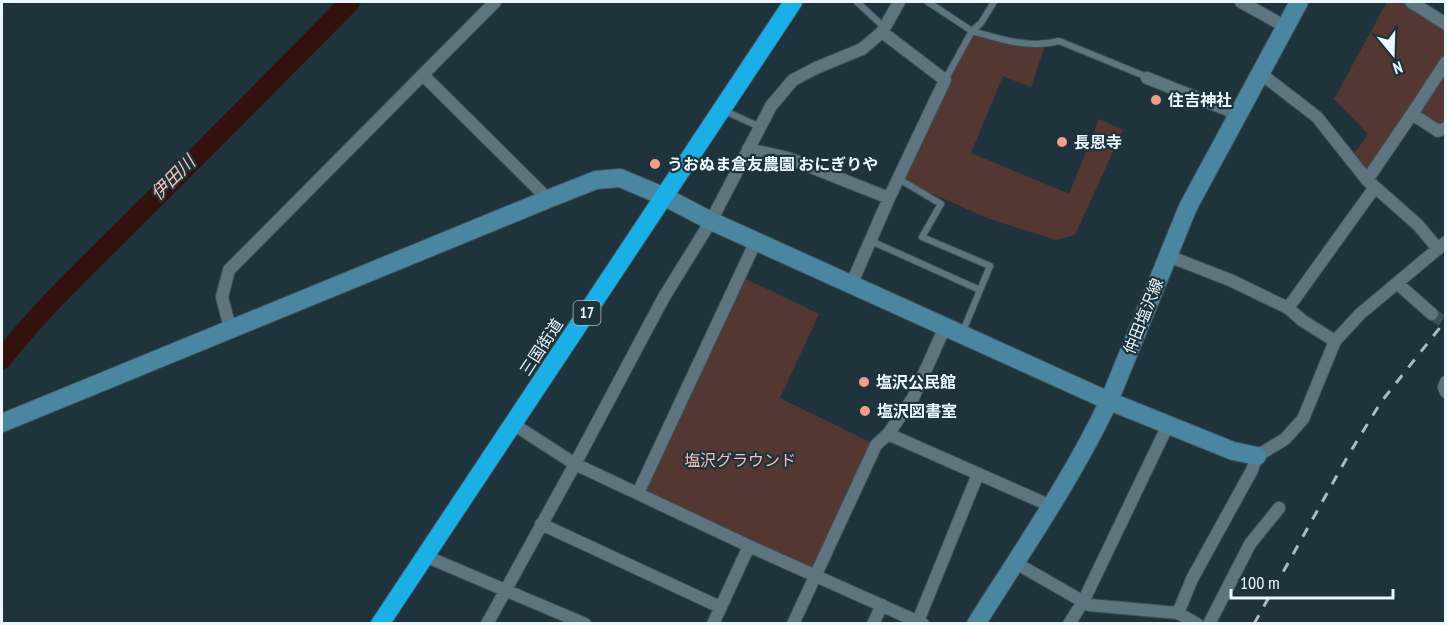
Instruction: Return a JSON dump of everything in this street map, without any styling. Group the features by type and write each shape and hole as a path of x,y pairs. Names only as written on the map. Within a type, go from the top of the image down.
{"highway":[{"name":"三国街道","path":"380,624 793,2"}],"street":[{"path":"230,328 222,297 229,270 495,2"},
{"path":"487,624 664,297 711,221 771,106 793,80 862,49 883,30 899,2"},
{"path":"1241,2 1286,27"},
{"name":"仲田塩沢線","path":"976,624 1051,506 1095,431 1188,207 1299,2"},
{"path":"1411,2 1446,24"},
{"path":"851,285 945,80 883,30"},
{"path":"1288,308 1370,184 1446,62"},
{"path":"1178,613 1192,579 1252,470 1257,456 1285,439 1303,419 1335,340 1360,314 1442,245 1370,184 1317,117 1260,73"},
{"path":"423,75 548,200"},
{"path":"1148,78 1238,114"},
{"path":"1412,114 1438,131 1446,128"},
{"path":"748,149 788,158 889,198"},
{"path":"2,423 596,180 620,178 1109,401 1233,451 1257,456"},
{"path":"638,493 756,241"},
{"path":"1167,256 1230,279 1288,308 1303,321 1335,340"},
{"path":"1398,284 1432,314"},
{"path":"793,624 876,445 888,434 913,398 953,331"},
{"path":"1446,382 1444,387 1446,392"},
{"path":"513,424 575,464 748,546 920,622 978,474"},
{"path":"1069,624 1083,602 1168,425"},
{"path":"888,434 1051,506"},
{"path":"1209,624 1250,544 1279,508"},
{"path":"541,524 720,607"},
{"path":"713,624 748,546"},
{"path":"425,556 585,624"},
{"path":"1014,562 1089,605 1178,613 1197,624"},
{"path":"873,624 882,605"},
{"path":"1142,624 1149,610"}],"lane":[{"path":"857,2 883,30"},
{"path":"928,2 972,31 1010,42 1045,45 1059,41 1148,78"},
{"path":"945,80 972,31 981,23 994,2"},
{"path":"721,109 760,127"},
{"path":"899,179 941,204 922,237 990,266 980,290 953,331"},
{"path":"871,241 980,290"}],"green space":[{"path":"1387,2 1411,2 1445,24 1445,128 1412,114 1367,180 1350,159 1368,134 1334,99"},
{"path":"972,31 1045,45 1031,87 1003,76 971,153 1069,194 1099,119 1123,130 1075,235 1056,240 987,218 899,179"},
{"name":"塩沢グラウンド","path":"740,276 819,314 780,398 876,445 816,576 638,493"}],"waterway":[{"name":"伊田川","path":"2,359 70,283 350,2"}],"tunnel":[{"path":"1432,314 1446,323"}],"railway":[{"path":"1254,624 1349,454 1381,402 1446,320"}],"place":[{"name":"住吉神社","path":"1156,100"},
{"name":"長恩寺","path":"1062,142"},
{"name":"うおぬま倉友農園 おにぎりや","path":"655,164"},
{"name":"塩沢公民館","path":"864,382"},
{"name":"塩沢図書室","path":"865,411"}]}
